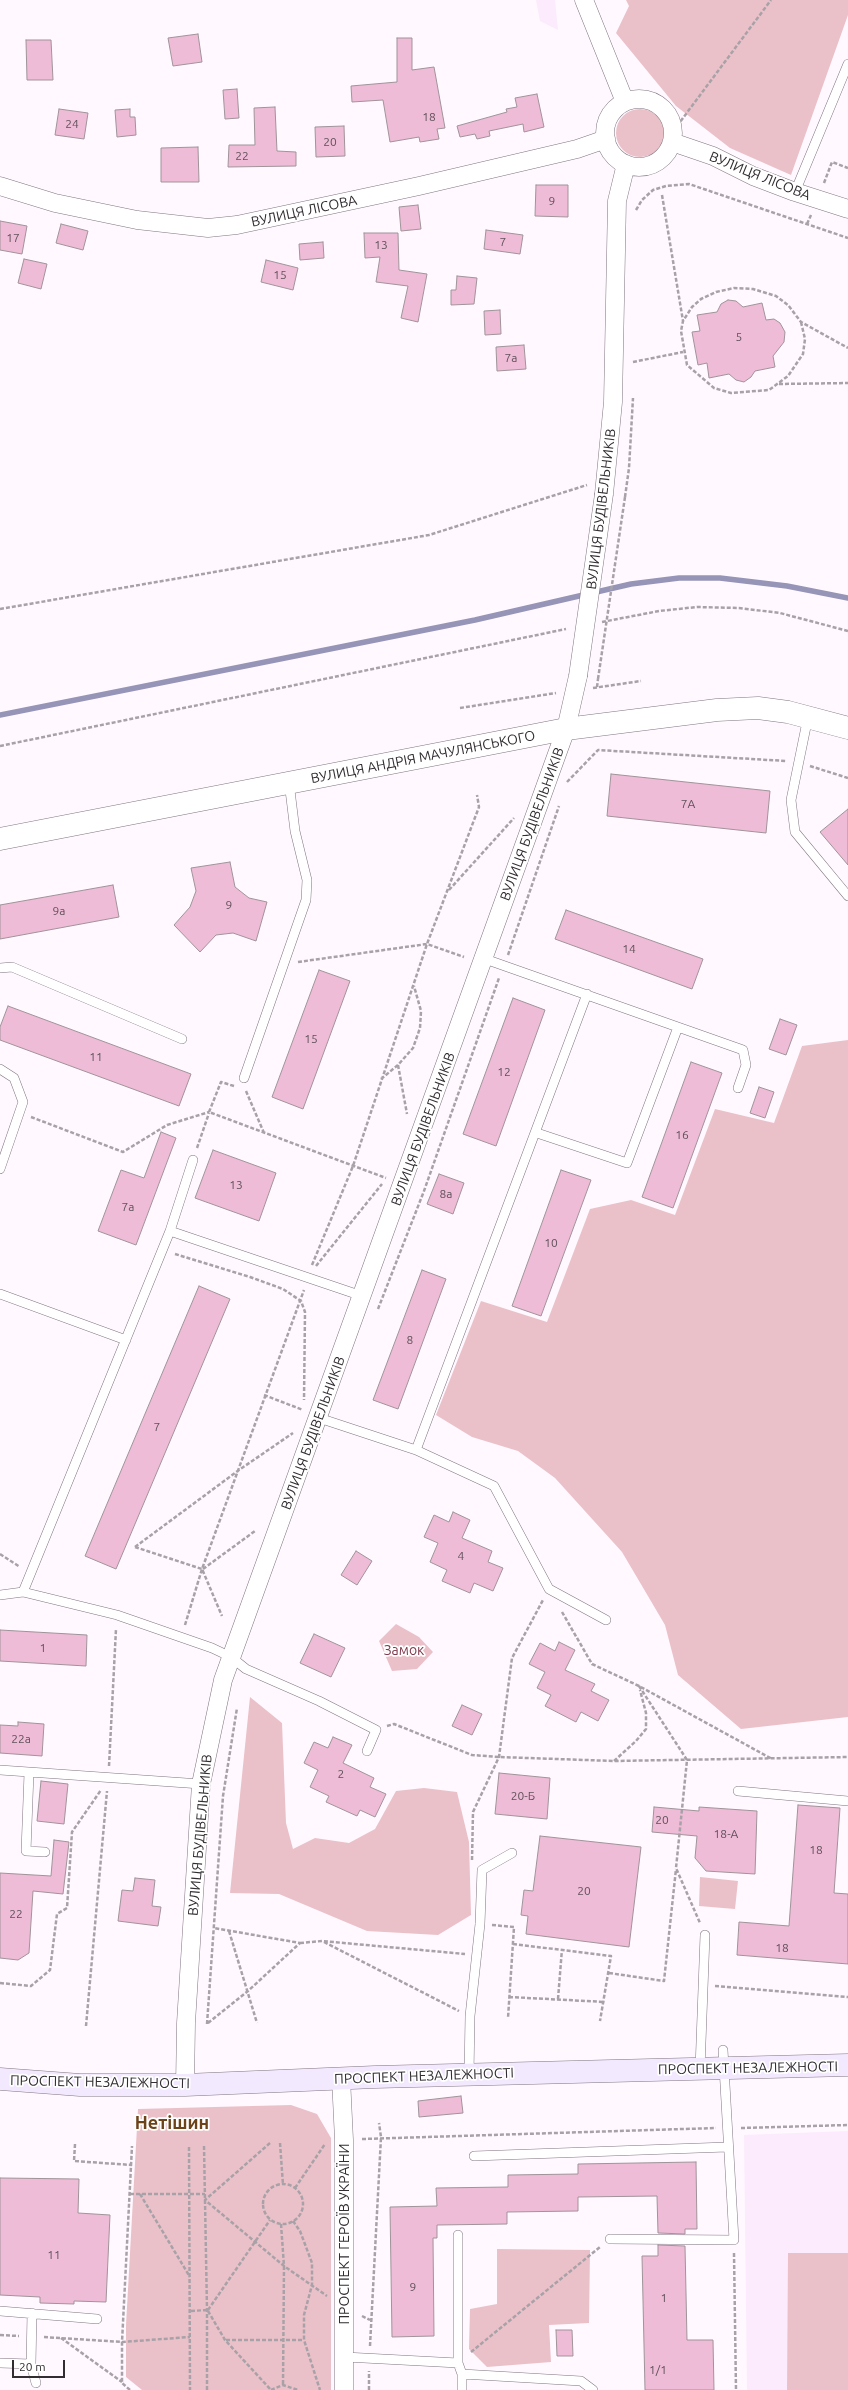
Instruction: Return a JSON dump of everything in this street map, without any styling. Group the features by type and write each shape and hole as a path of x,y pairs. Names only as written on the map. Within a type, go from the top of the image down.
{"main road":[{"name":"ПРОСПЕКТ НЕЗАЛЕЖНОСТІ","path":"0,2080 80,2085 185,2085 469,2074 700,2069 723,2059 848,2065"}],"street":[{"path":"586,1 624,102"},
{"path":"635,99 646,100 657,104 665,111 671,120 673,136 667,152 659,161 649,165 637,167 626,164 614,155 606,139 606,128 609,117 624,102 635,99"},
{"name":"ВУЛИЦЯ ЛІСОВА","path":"673,136 753,176 795,192 848,209"},
{"name":"ВУЛИЦЯ ЛІСОВА","path":"0,186 55,203 137,220 208,228 237,225 419,186 577,149 606,139"},
{"name":"ВУЛИЦЯ БУДІВЕЛЬНИКІВ","path":"185,2085 186,2023 201,1784 216,1705 231,1657 485,959 531,820 566,729 577,683 598,488 613,402 616,216 617,201 626,164"},
{"name":"ВУЛИЦЯ АНДРІЯ МАЧУЛЯНСЬКОГО","path":"0,839 566,729 717,710 758,708 808,716 848,728"},
{"name":"ПРОСПЕКТ ГЕРОЇВ УКРАЇНИ","path":"341,2078 345,2357 344,2390"}],"lane":[{"path":"795,192 848,64"},
{"path":"808,716 791,800 795,832 848,896"},
{"path":"244,1078 306,900 307,880 295,830 289,782"},
{"path":"485,959 743,1050 746,1065 738,1088"},
{"path":"0,968 12,967 182,1039"},
{"path":"416,1450 537,1133 587,994"},
{"path":"537,1133 627,1163 678,1027"},
{"path":"0,1069 14,1078 23,1102 0,1169"},
{"path":"23,1592 32,1574 161,1250 170,1231 193,1160"},
{"path":"170,1231 308,1276 362,1296"},
{"path":"0,1294 126,1340"},
{"path":"319,1418 416,1450 494,1486 549,1589 606,1620"},
{"path":"0,1596 23,1592 117,1615 181,1637 231,1657 246,1669 318,1701 376,1730 367,1751"},
{"path":"0,1770 201,1784"},
{"path":"29,1773 26,1850 45,1852"},
{"path":"738,1792 848,1801"},
{"path":"469,2074 470,2016 480,1924 482,1870 512,1853"},
{"path":"700,2069 705,1935"},
{"path":"610,2239 734,2240 727,2147 723,2059"},
{"path":"474,2156 727,2147"},
{"path":"458,2235 458,2363 462,2374 462,2390"},
{"path":"0,2311 97,2318"},
{"path":"32,2313 30,2364 36,2383"},
{"path":"345,2357 370,2360 458,2363"},
{"path":"0,2363 30,2364"},
{"path":"462,2374 581,2381 594,2390"}],"path":[{"path":"673,136 771,0"},
{"path":"616,216 635,218 636,209 642,200 653,190 666,186 690,184 848,238"},
{"path":"662,195 683,321 681,331 683,352 687,365 714,388 731,393 769,390 788,376 803,354 805,339 801,322"},
{"path":"683,321 692,307 701,299 716,292 734,288 753,289 776,296 788,305 801,322 848,348"},
{"path":"633,362 683,352"},
{"path":"778,384 848,383"},
{"path":"0,610 429,535 598,488"},
{"path":"597,687 625,497"},
{"path":"598,623 660,610 697,607 739,608 780,613 848,631"},
{"path":"0,746 567,629"},
{"path":"460,708 577,683 597,687 641,681"},
{"path":"564,790 566,783 598,750 798,762 848,778"},
{"path":"181,1637 202,1569 239,1470 264,1395 301,1302 308,1276 353,1166 380,1079 427,944 479,807 477,795"},
{"path":"377,1310 424,1191 560,804"},
{"path":"448,891 516,816"},
{"path":"284,963 427,944 464,957"},
{"path":"380,1079 398,1065 413,1048 420,1028 422,1011 413,985"},
{"path":"398,1065 407,1115"},
{"path":"193,1160 209,1112 222,1082 245,1090 264,1133"},
{"path":"19,1113 123,1152 167,1125 209,1112 387,1178 308,1276"},
{"path":"161,1250 250,1277 283,1289 301,1302 305,1312 304,1410 264,1395"},
{"path":"222,1616 202,1569 134,1547 239,1470 293,1433"},
{"path":"202,1569 255,1530"},
{"path":"0,1554 32,1574"},
{"path":"549,1589 592,1664 639,1686 772,1759"},
{"path":"472,1862 473,1812 498,1757 512,1658 549,1589"},
{"path":"86,2026 108,1778 117,1615"},
{"path":"610,1973 664,1981 687,1760 639,1686"},
{"path":"614,1761 636,1741 646,1729 646,1713 639,1686"},
{"path":"238,1701 223,1796 207,2024 248,1991 300,1943"},
{"path":"376,1730 394,1724 472,1755 498,1757 614,1761 848,1757"},
{"path":"0,1983 30,1986 50,1970 57,1914 68,1908 72,1832 108,1778"},
{"path":"676,1868 705,1935"},
{"path":"480,1924 514,1927 508,2018"},
{"path":"214,1928 300,1943 322,1941 476,1954"},
{"path":"229,1931 257,2023"},
{"path":"322,1941 470,2016"},
{"path":"513,1944 611,1956 610,1973 600,2021"},
{"path":"558,1999 562,1950"},
{"path":"703,1985 848,1997"},
{"path":"509,1997 605,2002"},
{"path":"369,2390 381,2136 379,2123"},
{"path":"362,2139 381,2136 848,2125"},
{"path":"295,2188 327,2142"},
{"path":"280,2143 283,2185"},
{"path":"75,2144 74,2161 132,2165"},
{"path":"205,2200 270,2144"},
{"path":"122,2383 122,2342 132,2146"},
{"path":"204,2146 208,2310 206,2390"},
{"path":"188,2147 190,2194 190,2390"},
{"path":"283,2185 295,2188 303,2199 303,2206 298,2218 281,2224 270,2220 265,2213 264,2200 271,2189 283,2185"},
{"path":"130,2194 205,2194"},
{"path":"140,2194 190,2278"},
{"path":"205,2200 284,2266 344,2309"},
{"path":"208,2310 270,2220"},
{"path":"293,2221 302,2237 312,2263 312,2285 304,2315 304,2340 320,2390"},
{"path":"281,2224 284,2266 282,2340 283,2385"},
{"path":"458,2363 610,2239"},
{"path":"734,2240 736,2390"},
{"path":"190,2311 208,2310"},
{"path":"208,2310 225,2340 271,2390 283,2385 298,2390"},
{"path":"0,2335 23,2336"},
{"path":"38,2336 122,2342 190,2337"},
{"path":"60,2337 130,2390"},
{"path":"225,2340 304,2340"}],"shaded area":[{"path":"536,0 555,0 558,30 540,21"},
{"path":"848,2131 848,2390 747,2390 744,2135"}],"green space":[{"path":"626,0 848,0 848,15 791,175 730,148 676,106 616,33 629,6"},
{"path":"635,109 645,109 657,116 664,128 664,138 657,150 645,157 635,157 627,153 620,146 616,138 616,128 620,120 627,113"},
{"path":"848,1040 848,1717 741,1729 678,1675 665,1625 622,1552 555,1478 518,1451 472,1437 436,1415 481,1301 547,1322 590,1209 631,1200 675,1215 715,1109 774,1123 802,1046"},
{"name":"Замок","path":"396,1624 419,1637 433,1652 417,1669 392,1671 379,1641"},
{"path":"250,1697 282,1723 286,1823 293,1849 315,1838 349,1843 375,1829 396,1791 424,1788 457,1792 469,1842 471,1915 438,1935 367,1931 279,1894 230,1893"},
{"path":"700,1877 738,1881 735,1909 699,1906"},
{"path":"291,2105 317,2114 331,2138 331,2390 142,2390 126,2377 126,2325 138,2109"},
{"path":"497,2249 590,2250 589,2323 549,2325 551,2362 487,2367 469,2349 470,2309 497,2304"},
{"path":"788,2253 848,2253 848,2390 787,2390"}],"building":[{"path":"198,34 202,62 173,66 168,38"},
{"path":"397,38 412,38 412,70 434,67 445,128 437,129 439,139 420,142 419,137 390,142 383,100 352,102 351,86 397,82"},
{"path":"26,40 51,40 53,80 27,80"},
{"path":"237,89 239,118 225,119 223,90"},
{"path":"537,94 544,127 524,132 523,124 489,131 490,136 477,139 475,134 460,137 457,126 507,112 506,109 517,107 515,98"},
{"path":"275,107 277,151 296,152 296,166 228,167 229,145 255,145 254,108"},
{"path":"59,109 88,113 84,139 55,135"},
{"path":"130,109 130,117 135,117 136,135 117,137 115,110"},
{"path":"344,126 345,156 316,157 315,127"},
{"path":"198,147 199,182 161,182 161,148"},
{"path":"536,185 568,185 568,217 535,216"},
{"path":"418,205 421,229 401,231 399,207"},
{"path":"0,221 27,226 22,254 0,250"},
{"path":"61,224 88,231 83,250 56,243"},
{"path":"486,230 523,235 520,254 484,249"},
{"path":"364,233 398,233 399,270 427,274 418,322 401,318 408,286 376,282 380,257 365,258"},
{"path":"323,242 324,258 300,260 299,244"},
{"path":"24,259 47,264 41,289 18,283"},
{"path":"266,260 298,268 293,290 261,282"},
{"path":"457,276 477,278 474,304 451,305 451,290 456,290"},
{"path":"728,300 736,301 743,307 762,303 766,320 774,319 780,323 785,332 784,342 773,356 775,367 755,371 751,377 744,382 736,380 729,374 709,378 707,363 698,365 692,332 700,331 697,315 717,312 721,304"},
{"path":"500,310 501,334 485,335 484,311"},
{"path":"524,345 526,369 497,371 496,347"},
{"path":"611,774 770,791 766,833 607,816"},
{"path":"848,809 848,865 820,832"},
{"path":"230,862 235,887 249,898 267,902 256,941 233,933 216,935 200,952 174,925 190,907 196,891 191,868"},
{"path":"113,885 119,917 0,939 0,905"},
{"path":"566,910 703,959 692,989 555,939"},
{"path":"319,970 350,981 303,1109 272,1097"},
{"path":"513,998 545,1010 496,1146 463,1134"},
{"path":"8,1006 191,1074 179,1106 0,1040 0,1027"},
{"path":"780,1019 797,1025 786,1055 769,1049"},
{"path":"691,1062 722,1073 673,1208 642,1197"},
{"path":"759,1087 774,1092 765,1118 750,1113"},
{"path":"161,1132 176,1138 136,1245 98,1231 121,1170 144,1178"},
{"path":"213,1150 276,1173 259,1221 195,1198"},
{"path":"561,1170 591,1180 541,1316 512,1306"},
{"path":"439,1174 464,1183 453,1214 427,1204"},
{"path":"422,1270 446,1279 398,1409 373,1400"},
{"path":"199,1286 230,1299 116,1569 85,1556"},
{"path":"453,1512 470,1520 462,1538 492,1551 488,1562 503,1568 493,1591 474,1583 470,1593 442,1581 447,1570 430,1562 438,1543 424,1537 434,1515 449,1522"},
{"path":"356,1551 372,1561 357,1585 341,1575"},
{"path":"0,1630 87,1635 86,1666 0,1661"},
{"path":"314,1634 345,1648 331,1677 300,1663"},
{"path":"559,1642 575,1650 565,1670 595,1684 591,1691 609,1700 598,1721 581,1712 576,1722 545,1706 551,1695 537,1688 545,1672 529,1664 540,1643 555,1651"},
{"path":"462,1705 482,1714 472,1735 452,1726"},
{"path":"18,1722 44,1724 42,1756 0,1753 0,1725 18,1726"},
{"path":"333,1737 352,1745 343,1763 374,1778 370,1787 386,1794 375,1817 360,1810 357,1816 326,1802 329,1796 310,1787 318,1770 304,1763 314,1742 328,1748"},
{"path":"499,1773 550,1778 547,1819 495,1814"},
{"path":"41,1781 68,1784 64,1824 37,1821"},
{"path":"798,1805 840,1808 834,1893 848,1894 848,1964 737,1955 739,1922 789,1926"},
{"path":"654,1807 699,1811 699,1807 757,1811 755,1874 706,1871 695,1858 697,1836 652,1832"},
{"path":"540,1836 641,1847 629,1947 526,1934 528,1916 521,1915 524,1890 533,1891"},
{"path":"54,1840 69,1842 63,1894 33,1891 29,1953 18,1960 0,1958 0,1873 51,1876"},
{"path":"135,1878 155,1880 152,1906 161,1907 158,1926 118,1921 122,1890 133,1891"},
{"path":"461,2096 463,2113 419,2117 418,2101"},
{"path":"696,2162 697,2229 685,2229 685,2234 658,2233 657,2196 578,2197 578,2211 507,2212 507,2224 437,2225 437,2238 433,2238 434,2336 392,2337 390,2207 437,2206 436,2188 508,2187 508,2175 578,2174 578,2164"},
{"path":"0,2178 79,2179 78,2213 110,2215 106,2302 74,2301 74,2304 40,2303 40,2297 0,2295"},
{"path":"658,2245 685,2246 687,2340 713,2340 714,2390 645,2390 642,2256 658,2256"},
{"path":"556,2330 572,2330 573,2356 557,2356"}],"waterway":[{"path":"0,715 475,620 631,584 679,578 720,578 787,586 848,598"}],"district":[{"name":"Нетішин","path":"172,2123"}]}
